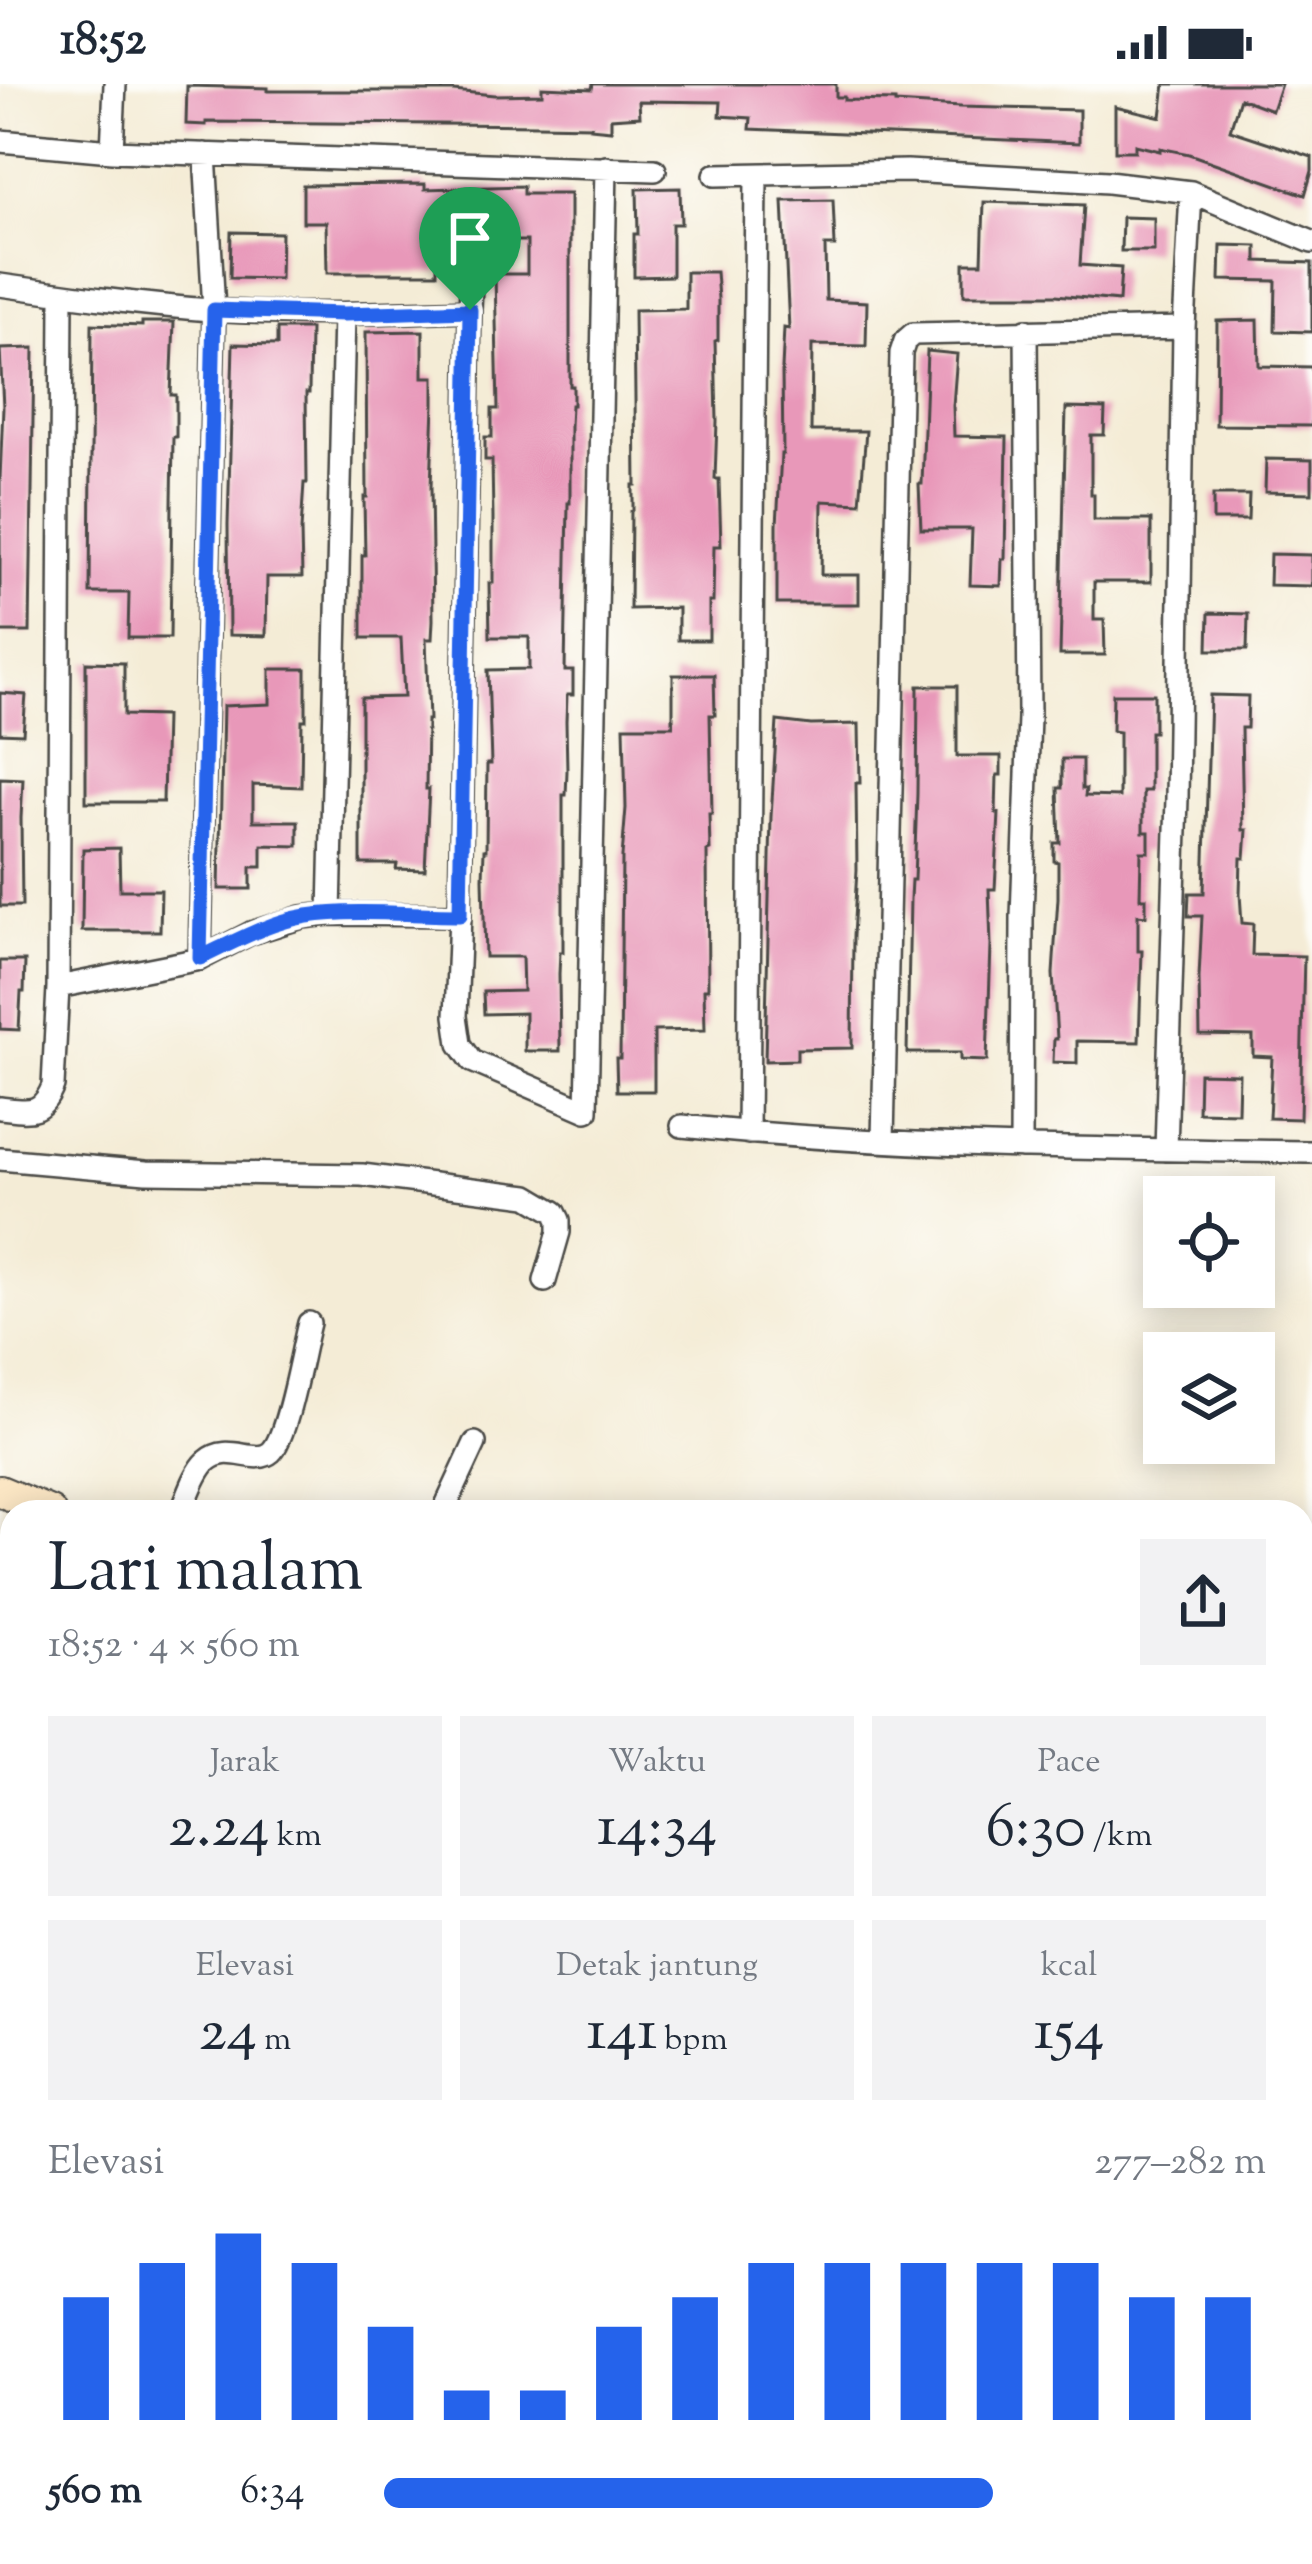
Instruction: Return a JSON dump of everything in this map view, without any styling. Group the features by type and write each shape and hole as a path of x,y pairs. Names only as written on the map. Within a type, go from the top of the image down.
{"street":[{"path":"112,151 116,84"},
{"path":"0,141 112,151 655,170"},
{"path":"200,958 214,310 205,154"},
{"path":"472,261 456,1016 460,1044 472,1061 586,1111 606,166"},
{"path":"716,176 907,170 1108,182 1191,192 1312,242"},
{"path":"748,1133 756,175"},
{"path":"1166,1150 1191,192"},
{"path":"0,285 214,310 344,314 470,310"},
{"path":"0,1108 40,1108 53,1086 58,987 62,293"},
{"path":"330,914 344,314"},
{"path":"883,1140 904,340 913,334 1184,328"},
{"path":"1022,1148 1022,916 1029,717 1026,330"},
{"path":"58,987 200,958 251,933 302,917 460,915"},
{"path":"682,1126 1022,1148 1312,1153"},
{"path":"0,1160 146,1172 362,1175 528,1196 556,1212 559,1220 545,1281"},
{"path":"186,1500 203,1464 212,1457 227,1452 262,1456 272,1451 283,1430 309,1323"},
{"path":"449,1500 475,1443"}],"building":[{"path":"593,84 836,84 836,97 844,100 1079,110 1079,143 750,129 751,118 720,116 721,102 639,101 640,116 611,118 611,130 537,125 186,124 187,86 494,95 542,94 542,87 592,89"},
{"path":"1165,84 1281,84 1272,110 1240,98 1230,130 1312,157 1305,195 1189,154 1135,145 1135,151 1115,151 1115,106 1161,117"},
{"path":"425,184 425,189 523,186 523,194 570,194 573,405 565,671 573,671 573,695 567,695 563,795 560,1051 525,1051 525,1013 484,1014 483,992 523,991 522,957 485,957 483,878 487,764 491,764 488,670 529,669 529,637 490,637 492,460 485,460 485,437 492,437 492,409 498,409 495,274 527,274 527,241 437,247 437,273 327,273 326,222 303,222 303,185"},
{"path":"680,188 681,224 672,224 672,276 634,277 637,189"},
{"path":"833,200 835,246 825,246 826,300 867,302 866,346 812,345 811,431 866,431 860,503 822,501 821,575 859,575 859,604 777,604 782,369 784,328 789,329 783,201"},
{"path":"984,202 1084,205 1080,265 1121,268 1119,301 964,295 964,263 982,263"},
{"path":"1122,217 1154,218 1154,251 1121,251"},
{"path":"231,232 281,233 280,279 230,278"},
{"path":"1221,245 1257,246 1257,261 1312,263 1312,332 1275,331 1276,281 1220,280"},
{"path":"686,272 716,272 718,299 715,479 719,479 721,546 714,546 709,640 678,640 678,608 630,609 631,511 636,485 634,310 686,309"},
{"path":"1258,320 1259,366 1312,367 1312,426 1216,425 1217,321"},
{"path":"142,322 174,322 170,638 128,638 129,593 90,593 92,324 142,326"},
{"path":"277,329 310,329 302,577 267,577 266,636 229,635 233,344 277,345"},
{"path":"423,331 423,377 434,377 425,870 361,864 361,698 404,697 401,638 362,638 366,332"},
{"path":"34,348 30,632 0,632 0,349"},
{"path":"927,351 957,354 954,436 1007,437 1001,586 970,585 972,529 921,529"},
{"path":"1066,408 1105,409 1104,435 1091,435 1094,520 1151,520 1151,582 1094,582 1094,620 1104,620 1105,655 1060,655"},
{"path":"1266,459 1312,460 1312,493 1265,492"},
{"path":"1213,495 1249,495 1248,520 1213,520"},
{"path":"1270,554 1312,555 1312,586 1269,585"},
{"path":"1209,613 1248,614 1247,650 1208,650"},
{"path":"86,662 124,663 124,715 165,716 163,802 86,802"},
{"path":"270,669 306,669 301,787 253,785 253,821 298,821 298,846 262,845 262,867 251,867 251,889 219,889 223,706 270,704"},
{"path":"673,675 714,675 705,1030 654,1031 654,1091 617,1091 624,726 673,726"},
{"path":"918,686 957,686 957,756 1001,756 995,889 989,889 987,1061 960,1060 960,1053 907,1053"},
{"path":"0,693 26,695 23,734 0,733"},
{"path":"1113,694 1154,694 1150,791 1143,791 1143,832 1149,832 1149,852 1141,852 1140,898 1146,898 1146,916 1138,915 1138,951 1142,951 1139,1042 1077,1041 1077,1063 1053,1062 1058,898 1054,843 1060,843 1062,759 1082,759 1085,796 1119,797 1119,732 1112,731"},
{"path":"1210,695 1248,696 1247,728 1241,728 1243,830 1247,830 1240,894 1242,923 1253,924 1252,955 1304,956 1300,1119 1269,1118 1272,1057 1253,1056 1253,1036 1200,1035 1202,916 1188,916 1189,893 1204,893"},
{"path":"777,721 859,724 852,1048 797,1049 797,1060 765,1061 771,817"},
{"path":"0,778 23,779 22,906 0,906"},
{"path":"119,848 120,890 161,890 160,931 82,931 83,849"},
{"path":"0,961 25,961 19,1030 0,1029"},
{"path":"1199,1073 1239,1074 1238,1113 1198,1112"}],"route":[{"path":"214,310 344,314 470,310 460,915 302,917 251,933 200,958 214,310"}]}
